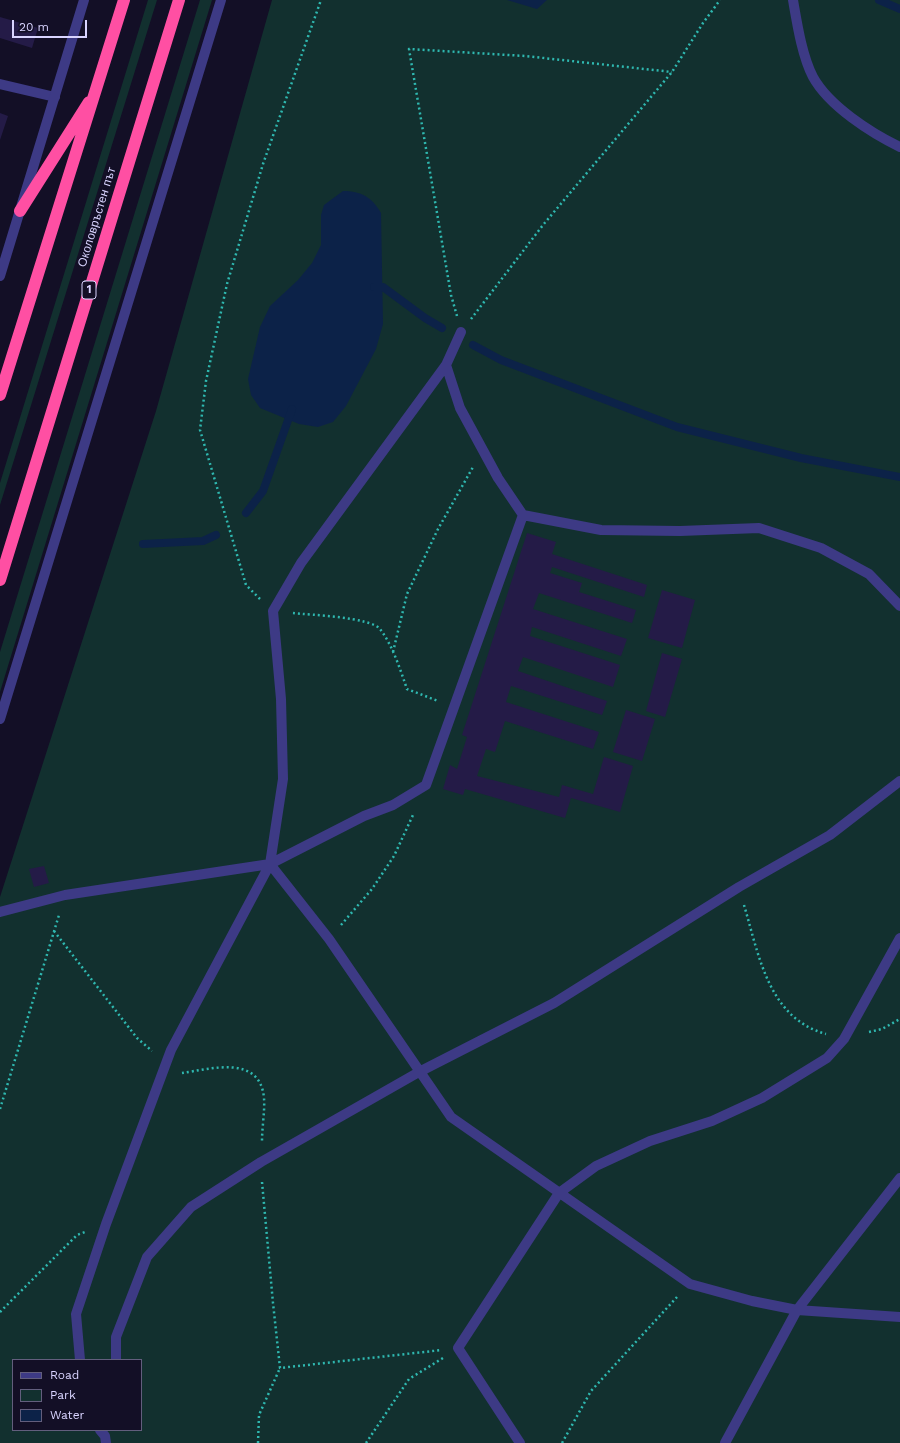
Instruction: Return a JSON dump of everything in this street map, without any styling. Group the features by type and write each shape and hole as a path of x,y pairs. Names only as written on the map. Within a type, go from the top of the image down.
{"highway":[{"path":"0,395 98,87 124,0"},
{"name":"Околовръстен път","path":"0,580 179,0"},
{"path":"20,211 98,87"}],"street":[{"path":"0,276 4,248 20,211 84,0"},
{"path":"0,719 221,0"},
{"path":"793,0 800,38 813,77 842,112 900,147"},
{"path":"0,84 55,97"},
{"path":"80,1359 76,1314 106,1224 166,1062 270,864 283,779 281,699 273,611 301,562 446,365 461,332"},
{"path":"446,365 460,408 498,478 523,515 602,530 680,531 759,528 828,551 869,574 900,606"},
{"path":"0,912 65,895 270,864 364,816 393,805 426,785 523,515"},
{"path":"116,1359 116,1337 147,1257 191,1207 261,1162 420,1072 554,1003 739,888 830,835 900,780"},
{"path":"270,864 329,939 450,1118 690,1284 752,1301 797,1310 900,1317"},
{"path":"520,1443 458,1348 559,1193 603,1163 650,1141 712,1121 762,1098 827,1058 844,1038 900,938"},
{"path":"725,1443 797,1310 900,1178"}],"path":[{"path":"321,0 263,164 227,284 206,381 200,430 246,585 273,611 367,621 379,628 393,652 407,689 453,707"},
{"path":"461,332 543,225 672,72 703,23 720,0"},
{"path":"461,332 451,295 409,48 525,56 672,72"},
{"path":"393,652 408,594 438,529 482,449"},
{"path":"329,939 372,889 391,861 413,813"},
{"path":"739,888 763,972 784,1008 813,1030 844,1038 882,1029 900,1019"},
{"path":"0,1109 65,895"},
{"path":"54,931 137,1038 166,1062"},
{"path":"161,1076 237,1066 250,1072 260,1083 264,1098 261,1162 280,1368 259,1415 258,1443"},
{"path":"0,1312 77,1235 106,1224"},
{"path":"562,1443 591,1391 690,1284"},
{"path":"280,1368 458,1348"},
{"path":"366,1443 409,1379 458,1348"}],"green space":[{"path":"148,0 157,0 0,505 0,483"},
{"path":"200,0 212,0 0,692 0,652"},
{"path":"272,0 900,0 900,1443 0,1443 0,897 156,411"}],"water":[{"path":"507,0 547,0 537,9"},
{"path":"343,191 355,192 365,196 378,207 381,213 383,324 376,349 346,406 333,422 318,427 299,424 260,408 251,395 248,379 260,327 270,306 298,280 312,263 321,245 321,215 324,205"}],"building":[{"path":"0,17 38,28 32,48 0,38"},
{"path":"0,113 8,116 0,140"},
{"path":"527,533 556,542 552,554 647,585 644,597 552,567 550,573 582,583 579,592 636,610 632,623 539,593 533,609 627,639 621,656 532,627 530,636 620,665 613,687 523,657 518,671 607,701 602,715 511,686 506,702 599,732 593,749 505,721 495,752 486,749 477,776 559,797 562,785 593,794 604,757 633,766 620,812 571,798 565,818 465,789 463,795 443,789 450,765 457,769 467,737 462,735"},
{"path":"662,590 695,600 682,648 648,638"},
{"path":"662,653 682,659 665,717 646,711"},
{"path":"626,710 655,719 642,761 613,752"},
{"path":"44,866 49,883 34,887 29,869"}],"waterway":[{"path":"879,0 900,9"},
{"path":"374,287 383,287 425,318 442,328"},
{"path":"473,345 501,360 677,427 801,458 900,477"},
{"path":"246,513 263,491 292,409"},
{"path":"143,544 203,541 216,535"}]}
